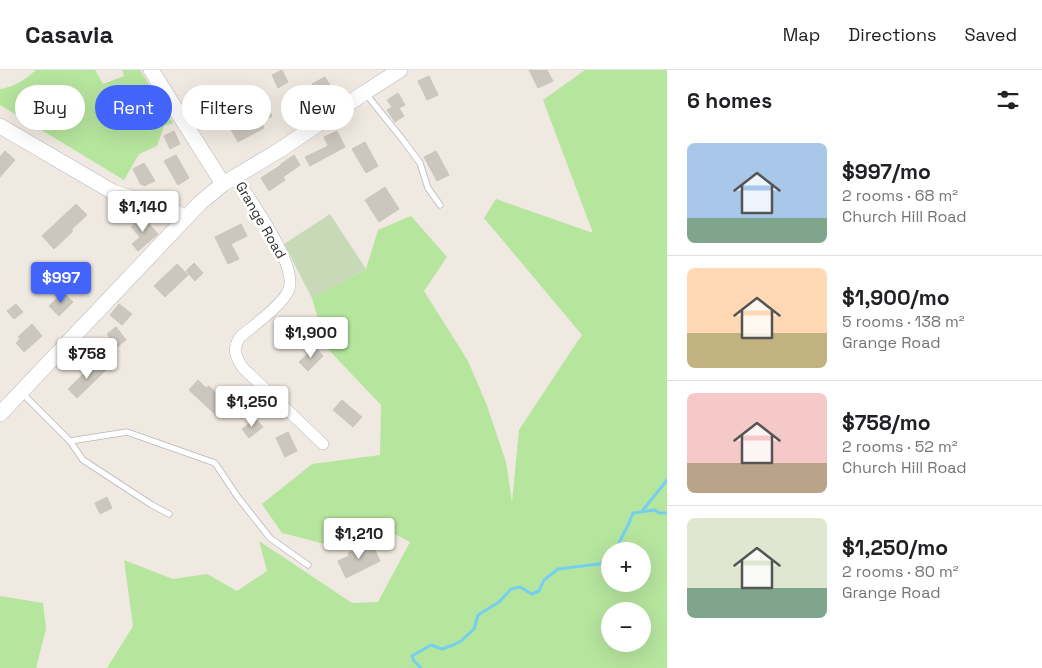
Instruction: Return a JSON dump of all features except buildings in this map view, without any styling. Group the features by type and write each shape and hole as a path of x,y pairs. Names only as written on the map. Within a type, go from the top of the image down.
{"street":[{"path":"151,70 229,181"},
{"path":"0,414 201,202 229,181 283,148 400,70"},
{"path":"0,126 113,192 175,212 185,218"},
{"name":"Grange Road","path":"229,181 275,240 285,259 291,281 285,297 240,337 235,350 237,359 243,368 323,444"}],"lane":[{"path":"364,93 404,140 420,163 428,188 440,205"},
{"path":"21,392 70,441 83,460 152,506 169,514"},
{"path":"70,441 127,432 215,463 237,496 270,538 308,564"}],"green space":[{"path":"36,70 95,70 103,84 124,76 122,70 140,70 149,85 95,85 95,130 163,130 157,146 139,154 124,180 41,130 85,130 85,85 15,85 15,114 0,105 0,89 20,82"},
{"path":"585,70 667,70 667,668 107,668 133,626 124,560 173,579 207,574 237,591 267,571 259,541 352,603 378,602 410,542 379,526 325,544 282,533 262,504 312,464 380,455 381,405 326,347 312,298 366,269 378,230 411,216 447,257 424,291 468,361 486,403 506,462 512,502 519,430 582,335 484,218 496,199 593,233 543,100"},
{"path":"330,214 366,269 312,298 284,244"},
{"path":"0,596 43,603 46,629 36,668 0,668"}],"waterway":[{"path":"643,510 667,480"},
{"path":"620,542 633,513 655,510 659,513 667,513"},
{"path":"421,668 412,656 431,645 442,649 461,641 474,629 478,615 499,602 511,589 520,587 532,594 539,591 544,580 558,569 601,563"}]}
